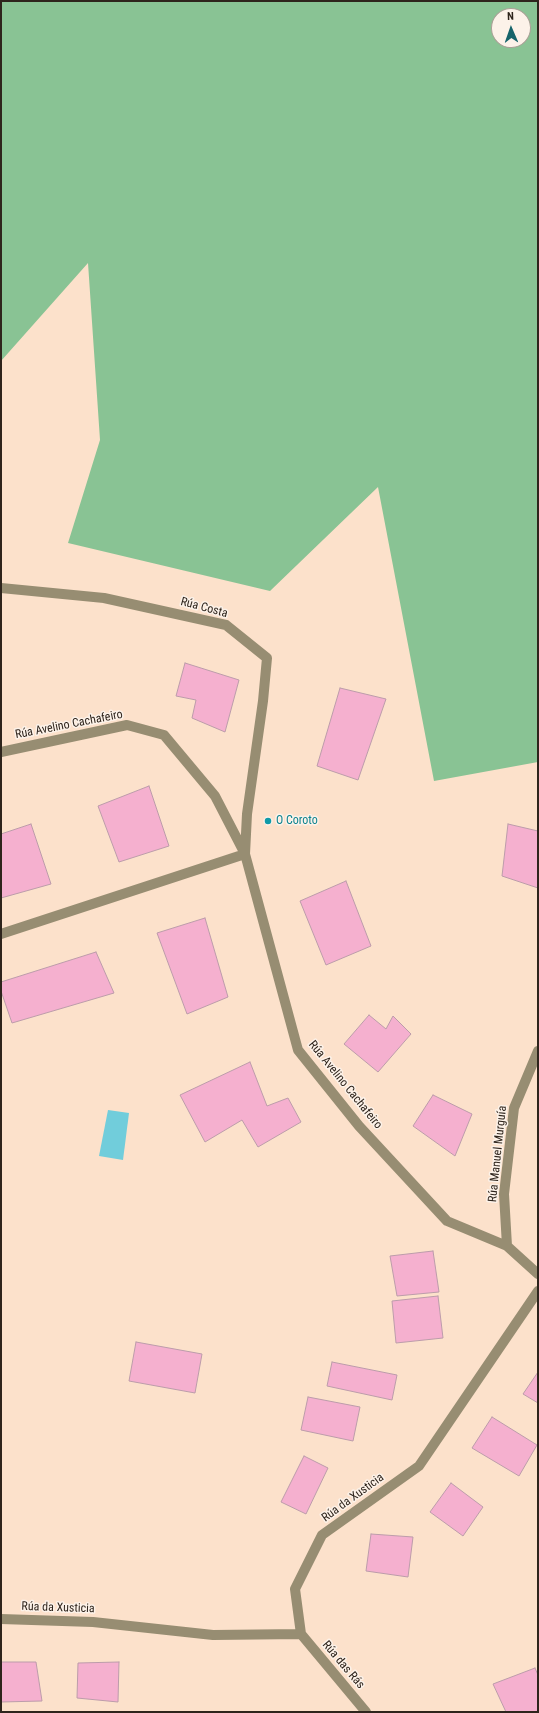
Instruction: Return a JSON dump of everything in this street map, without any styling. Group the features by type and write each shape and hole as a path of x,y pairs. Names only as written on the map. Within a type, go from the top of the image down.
{"street":[{"name":"Rúa Costa","path":"1,588 104,598 226,625 267,658 263,701 247,814 245,854"},
{"name":"Rúa Avelino Cachafeiro","path":"1,752 127,725 164,735 215,796 245,854 298,1050 359,1126 447,1222 507,1246"},
{"path":"1,934 245,854"},
{"name":"Rúa Manuel Murguía","path":"507,1246 504,1194 514,1108 538,1051"},
{"path":"507,1246 538,1274"},
{"name":"Rúa da Xusticia","path":"1,1619 92,1622 213,1634 301,1634 295,1588 322,1535 419,1466 538,1290"},
{"name":"Rúa das Rás","path":"301,1634 366,1712"}],"green space":[{"path":"1,1 538,1 538,762 434,781 378,487 270,591 68,543 100,440 88,263 1,361"}],"water":[{"path":"108,1110 129,1113 123,1160 99,1156"}],"building":[{"path":"185,663 239,680 225,732 192,718 196,700 176,696"},
{"path":"340,688 386,699 358,780 317,766"},
{"path":"149,786 169,846 119,862 98,806"},
{"path":"31,824 51,884 1,898 1,834"},
{"path":"508,824 538,831 538,888 502,876"},
{"path":"346,881 371,946 326,965 300,901"},
{"path":"205,918 228,997 187,1014 157,933"},
{"path":"96,952 114,993 12,1023 1,991 1,982"},
{"path":"369,1015 386,1029 393,1016 411,1034 378,1072 344,1044"},
{"path":"250,1062 267,1106 288,1098 301,1122 258,1147 242,1120 205,1142 180,1095"},
{"path":"433,1095 472,1114 455,1156 413,1126"},
{"path":"433,1251 439,1292 397,1296 390,1256"},
{"path":"438,1296 443,1338 396,1343 392,1301"},
{"path":"136,1342 202,1354 195,1393 129,1381"},
{"path":"332,1362 397,1375 392,1400 327,1386"},
{"path":"538,1372 538,1403 523,1394"},
{"path":"308,1397 360,1407 353,1441 301,1430"},
{"path":"492,1417 537,1445 519,1476 472,1448"},
{"path":"304,1456 328,1468 306,1514 281,1502"},
{"path":"451,1483 483,1507 463,1536 430,1512"},
{"path":"371,1534 413,1537 408,1577 366,1571"},
{"path":"1,1662 36,1662 42,1701 1,1702"},
{"path":"119,1662 118,1702 77,1698 78,1663"},
{"path":"535,1668 538,1675 538,1712 506,1712 493,1684"}],"place":[{"name":"O Coroto","path":"268,821"}]}
